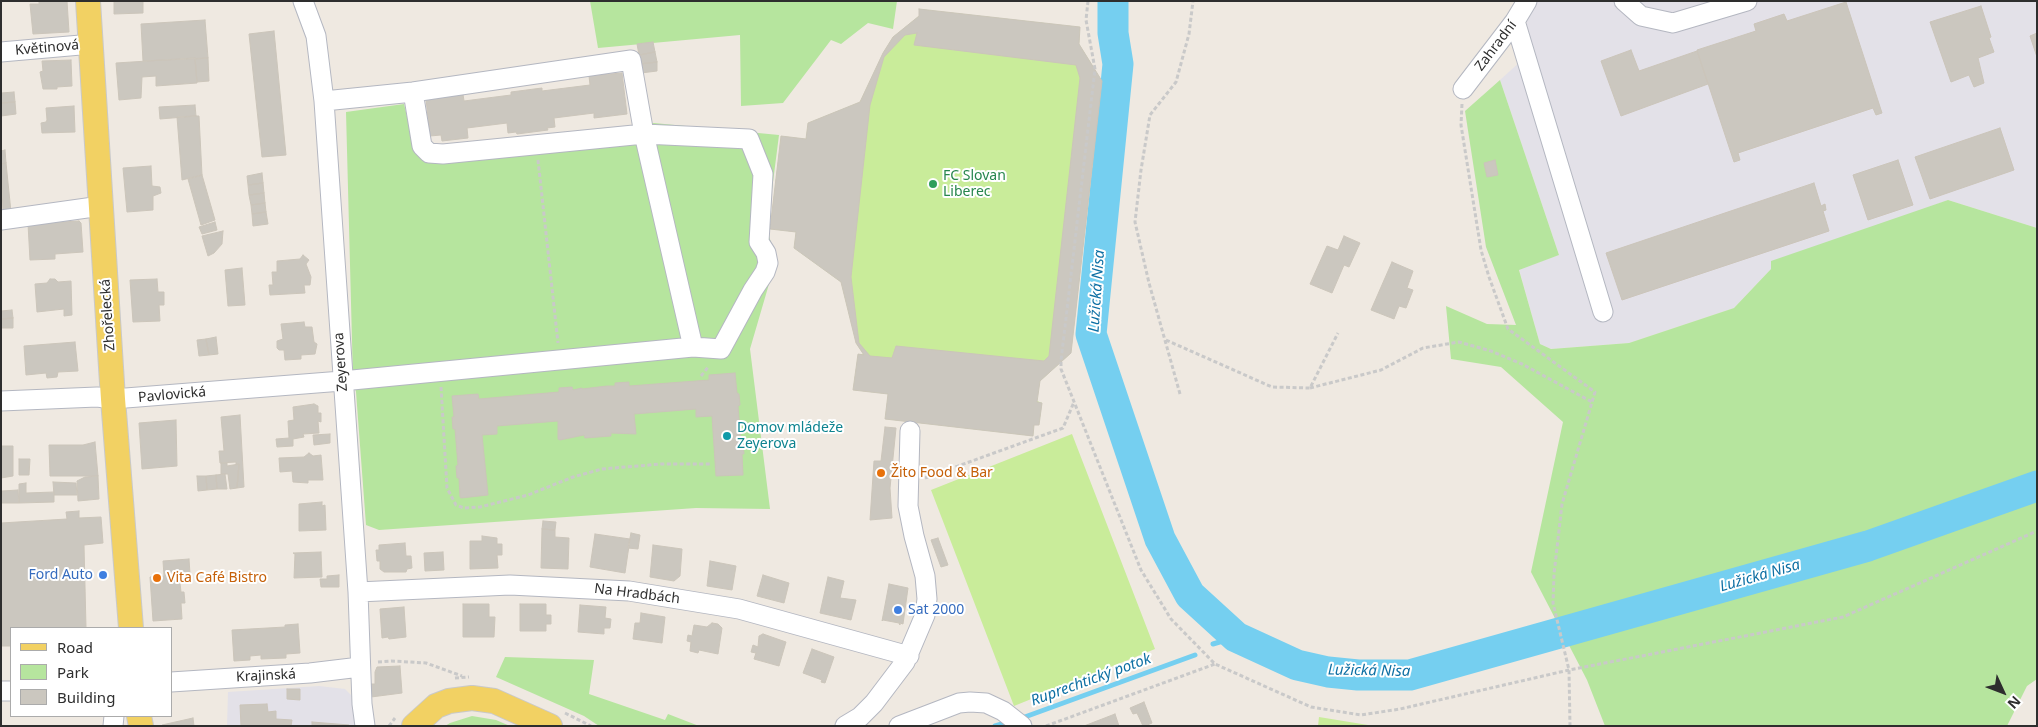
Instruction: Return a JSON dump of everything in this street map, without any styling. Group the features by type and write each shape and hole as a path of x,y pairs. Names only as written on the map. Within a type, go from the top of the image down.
{"main road":[{"name":"Zhořelecká","path":"88,1 113,400 131,627"},
{"path":"398,725 436,706 462,698 494,701 550,726"}],"street":[{"name":"Zeyerova","path":"303,1 316,36 324,101 358,592 364,726"},
{"name":"Zahradní","path":"1463,89 1515,21 1527,1"},
{"path":"1624,1 1641,16 1673,23 1747,1"},
{"path":"1515,21 1604,312"},
{"name":"Květinová","path":"1,52 92,44"},
{"path":"324,101 413,92 631,60 644,134 693,347"},
{"path":"413,92 422,146 429,153 443,154 644,134"},
{"name":"Pavlovická","path":"1,401 97,397 113,400 342,381 693,347 721,349 765,272 768,263 766,253 759,242 758,229 763,174 750,139 644,134"},
{"path":"1,220 101,206"},
{"path":"845,726 874,703 909,656 924,615 927,599 925,576 908,506 910,431"},
{"name":"Na Hradbách","path":"358,592 510,585 629,591 739,609 909,656"},
{"name":"Krajinská","path":"172,682 310,673 360,667"},
{"path":"899,726 959,703 986,703 1003,711 1022,726"}],"path":[{"path":"1088,1 1086,20 1094,69 1061,369 1141,570 1171,619 1215,664 1311,707 1361,715 1400,710 1569,670 1843,617 2037,531"},
{"path":"1180,394 1149,283 1136,222 1141,170 1150,115 1176,82 1190,34 1193,1"},
{"path":"1463,89 1461,125 1481,250 1508,329 1594,392 1562,504 1554,574 1553,603 1569,670 1570,726"},
{"path":"536,145 560,360"},
{"path":"1310,388 1338,333"},
{"path":"1166,340 1272,387 1310,388 1381,370 1423,348 1459,342 1491,351 1522,364 1592,402"},
{"path":"440,371 447,488 456,505 464,508 480,507 528,495 573,477 602,469 661,464 710,464"},
{"path":"910,483 1064,428 1074,402"},
{"path":"360,667 374,662 426,663 463,677 484,699"},
{"path":"1046,726 1215,664"}],"shaded area":[{"path":"1534,1 2037,1 2037,228 1948,200 1771,269 1734,308 1629,343 1551,349 1540,344 1519,269 1559,255 1500,80 1533,50 1525,17"},
{"path":"319,686 345,689 351,695 356,726 227,726 228,692"}],"green space":[{"path":"590,1 897,1 893,29 868,23 841,44 831,40 783,103 741,106 740,35 598,48"},
{"name":"FC Slovan Liberec","path":"919,9 1080,27 1079,44 1102,81 1071,353 1040,381 1037,401 1042,403 1039,425 1034,425 1033,436 885,419 888,394 853,390 858,354 863,354 856,343 841,282 794,248 796,232 770,229 781,136 806,139 808,123 860,102 883,53 893,37 919,16"},
{"path":"1500,80 1559,255 1519,270 1540,344 1551,349 1629,343 1734,308 1771,269 1771,261 1948,200 2037,228 2037,679 2027,686 2007,726 1605,726 1587,680 1531,572 1563,422 1501,367 1451,359 1446,306 1487,324 1516,325 1486,247 1465,111"},
{"path":"404,104 415,149 654,123 779,135 767,229 776,260 750,349 770,509 696,508 379,530 366,525 356,392 353,379 346,112"},
{"path":"1072,434 1155,649 1014,706 931,490"},
{"path":"505,657 594,660 589,694 665,720 668,714 699,726 599,726 584,716 496,677"},
{"path":"472,716 496,720 510,726 445,726"},
{"path":"1319,717 1374,726 1318,726"}],"building":[{"path":"39,1 67,1 69,32 33,34 30,4 39,4"},
{"path":"114,1 143,1 143,13 114,14"},
{"path":"1846,2 1882,113 1876,115 1873,108 1738,153 1740,160 1734,162 1697,50 1756,31 1754,24 1784,14 1787,21"},
{"path":"1981,6 1994,52 1978,58 1984,83 1974,87 1969,75 1951,82 1930,22"},
{"path":"919,9 1080,27 1079,44 1102,81 1071,353 1040,381 1037,402 1042,403 1039,425 1034,425 1033,436 885,419 888,394 853,390 858,354 864,355 856,343 841,282 794,248 796,232 770,229 781,136 806,139 808,123 860,102 883,53 893,37 919,16","holes":["917,33 914,45 1076,65 1080,78 1049,356 1044,361 896,346 892,358 870,356 859,343 851,277 870,105 884,57 905,35"]},
{"path":"205,20 208,58 143,61 141,24"},
{"path":"274,31 286,155 262,157 249,34"},
{"path":"2037,33 2037,57 2030,36"},
{"path":"653,42 655,52 639,55 637,44"},
{"path":"1631,50 1639,71 1697,51 1708,84 1621,116 1601,61"},
{"path":"655,52 657,62 640,64 639,55"},
{"path":"195,58 197,83 156,86 156,76 142,77 141,98 119,100 116,63"},
{"path":"208,58 209,81 197,82 195,59"},
{"path":"71,60 72,86 43,89 40,72 43,71 42,61"},
{"path":"657,62 657,71 641,73 640,64"},
{"path":"622,73 627,114 594,118 594,113 554,118 555,127 547,128 548,130 517,134 516,132 508,133 507,123 467,128 468,138 442,141 441,135 430,136 426,99 463,94 464,101 511,95 511,92 542,88 542,91 590,85 589,76"},
{"path":"14,92 15,102 1,103 1,93"},
{"path":"15,102 16,114 1,116 1,103"},
{"path":"195,105 196,116 160,119 159,107"},
{"path":"74,106 75,132 42,133 41,123 47,120 46,108"},
{"path":"199,116 202,175 182,180 177,117"},
{"path":"2000,128 2014,170 1930,199 1915,157"},
{"path":"5,150 6,163 1,164 1,151"},
{"path":"1495,160 1498,175 1487,177 1484,163"},
{"path":"1898,160 1913,205 1868,220 1853,175"},
{"path":"6,163 11,212 3,213 1,164"},
{"path":"151,166 152,186 160,187 161,193 153,196 153,210 127,212 123,168"},
{"path":"262,173 263,183 248,185 247,176"},
{"path":"202,175 215,220 201,225 188,179"},
{"path":"263,183 264,193 249,195 248,185"},
{"path":"1814,183 1821,206 1825,204 1826,210 1823,211 1829,231 1622,300 1606,253"},
{"path":"264,193 265,203 251,205 249,195"},
{"path":"265,203 266,212 252,214 251,205"},
{"path":"266,212 268,224 253,226 252,214"},
{"path":"79,221 81,223 83,252 55,254 55,259 30,260 28,224"},
{"path":"215,222 217,230 202,234 199,227"},
{"path":"223,231 222,244 214,253 208,256 202,236"},
{"path":"1344,236 1360,243 1349,267 1344,265 1332,293 1310,284 1327,246 1338,250"},
{"path":"303,255 309,260 306,264 311,277 310,285 304,285 305,293 270,295 269,285 273,285 272,272 277,272 277,261 300,259"},
{"path":"1392,262 1413,271 1407,288 1413,290 1406,308 1399,306 1394,319 1371,310"},
{"path":"242,268 245,305 228,306 225,270"},
{"path":"50,279 55,279 58,282 71,281 72,315 64,316 64,309 37,312 35,284 47,283"},
{"path":"157,279 158,292 164,292 164,305 159,305 160,321 133,322 130,280"},
{"path":"12,310 13,318 1,319 1,311"},
{"path":"13,318 13,328 1,328 1,319"},
{"path":"304,322 305,327 312,327 314,342 317,344 315,354 301,355 301,359 285,360 284,350 277,348 277,341 283,339 281,324"},
{"path":"216,337 218,354 209,355 206,339"},
{"path":"206,339 209,355 199,356 197,340"},
{"path":"75,342 78,371 58,372 57,377 47,378 46,373 26,375 24,346"},
{"name":"Domov mládeže Zeyerova","path":"735,373 740,405 738,406 741,443 743,443 744,454 742,454 743,475 716,476 712,416 696,417 696,409 634,414 636,434 611,433 611,436 585,438 584,435 560,440 558,439 558,421 497,426 497,434 482,435 488,495 460,497 456,466 458,465 455,429 453,429 452,417 454,417 452,396 478,394 479,399 559,392 559,388 572,387 573,390 615,386 615,383 629,382 629,386 709,380 709,375"},
{"path":"314,404 318,406 318,413 321,413 321,422 318,421 319,433 303,434 304,437 293,439 293,446 277,447 276,439 289,438 288,421 294,420 293,407"},
{"path":"240,415 244,487 237,488 239,464 236,465 236,462 220,463 219,451 224,451 221,417"},
{"path":"176,420 177,466 142,469 139,423"},
{"path":"885,427 896,428 890,488 892,518 870,520 874,461 881,461"},
{"path":"330,434 330,443 314,445 313,435"},
{"path":"95,442 98,476 50,476 49,445 83,445"},
{"path":"1,445 13,446 13,476 1,478"},
{"path":"309,453 313,456 321,455 323,480 308,480 308,483 293,482 292,471 280,472 279,458 304,457"},
{"path":"19,459 30,459 29,475 19,475"},
{"path":"221,463 227,463 227,466 239,464 237,488 230,489 228,474 221,474"},
{"path":"225,474 227,489 217,489 216,475"},
{"path":"216,475 217,489 207,490 206,476"},
{"path":"98,476 99,499 78,501 77,481 85,477"},
{"path":"197,476 206,476 207,490 198,491"},
{"path":"53,482 76,483 77,495 54,495"},
{"path":"26,483 26,493 54,492 54,502 19,503 19,484"},
{"path":"18,490 19,503 1,503 2,491"},
{"path":"322,502 322,506 325,505 326,530 299,531 299,504"},
{"path":"79,511 79,518 101,517 103,543 84,545 86,627 10,627 10,646 2,646 1,523 67,519 66,512"},
{"path":"543,521 556,522 555,530 542,529"},
{"path":"542,529 555,530 555,537 569,538 568,569 541,568"},
{"path":"631,533 640,535 638,549 628,548"},
{"path":"595,534 630,539 625,573 590,567"},
{"path":"482,536 497,538 497,544 502,544 502,555 497,555 498,568 470,569 470,541 482,541"},
{"path":"938,538 948,565 941,567 931,540"},
{"path":"405,543 406,556 411,556 412,568 407,569 406,572 384,572 380,569 380,561 377,561 376,550 379,550 379,545"},
{"path":"653,545 682,549 680,576 674,581 650,577"},
{"path":"321,552 322,577 294,578 295,554 293,553"},
{"path":"443,552 444,570 425,571 424,553"},
{"path":"189,559 190,574 179,575 181,592 184,592 185,603 181,603 182,619 153,621 150,577 164,576 163,561"},
{"path":"710,561 736,566 732,590 707,586"},
{"path":"339,575 339,587 321,587 320,579"},
{"path":"763,575 789,583 784,603 757,596"},
{"path":"828,577 844,581 840,598 856,600 851,620 820,613"},
{"path":"889,584 908,588 903,624 900,623 900,625 899,623 882,621"},
{"path":"463,604 489,604 489,617 495,617 494,637 463,637"},
{"path":"520,604 546,604 546,615 551,615 551,624 546,624 546,631 520,631"},
{"path":"580,605 606,607 605,618 611,619 610,628 604,628 604,634 578,632"},
{"path":"404,607 406,637 382,638 380,609"},
{"path":"641,613 665,617 662,643 633,639 635,623 640,623"},
{"path":"712,623 718,624 722,628 718,654 699,650 698,653 690,651 691,642 687,641 688,635 692,636 694,625 707,627"},
{"path":"298,624 300,653 286,654 286,658 261,659 261,655 250,656 250,660 234,661 232,630 285,627 285,625"},
{"path":"763,634 786,642 779,666 754,659 756,653 751,652 753,645 758,647 759,636"},
{"path":"812,649 834,657 825,683 803,673"},
{"path":"400,666 402,693 371,697 370,684 375,684 377,667"},
{"path":"287,689 300,689 300,700 287,699"},
{"path":"1144,702 1152,723 1143,726 1137,713 1133,714 1130,708"},
{"path":"267,704 268,712 276,711 276,719 292,720 291,726 241,726 240,705"},
{"path":"1115,714 1119,726 1084,726"},
{"path":"193,718 194,726 162,726 162,725"},
{"path":"312,722 349,725 349,726 312,726"}],"waterway":[{"name":"Lužická Nisa","path":"1113,1 1113,33 1118,64 1091,334 1160,539 1190,595 1236,637 1297,665 1328,672 1358,675 1410,675 1868,546 2037,486"},
{"name":"Ruprechtický potok","path":"1213,644 1236,637"},
{"name":"Ruprechtický potok","path":"1022,718 1195,655"},
{"name":"Ruprechtický potok","path":"995,726 1009,722"}],"place":[{"name":"FC Slovan Liberec","path":"933,184"},
{"name":"Domov mládeže Zeyerova","path":"727,436"},
{"name":"Žito Food & Bar","path":"881,473"},
{"name":"Ford Auto","path":"103,575"},
{"name":"Vita Café Bistro","path":"157,578"},
{"name":"Sat 2000","path":"898,610"}]}
